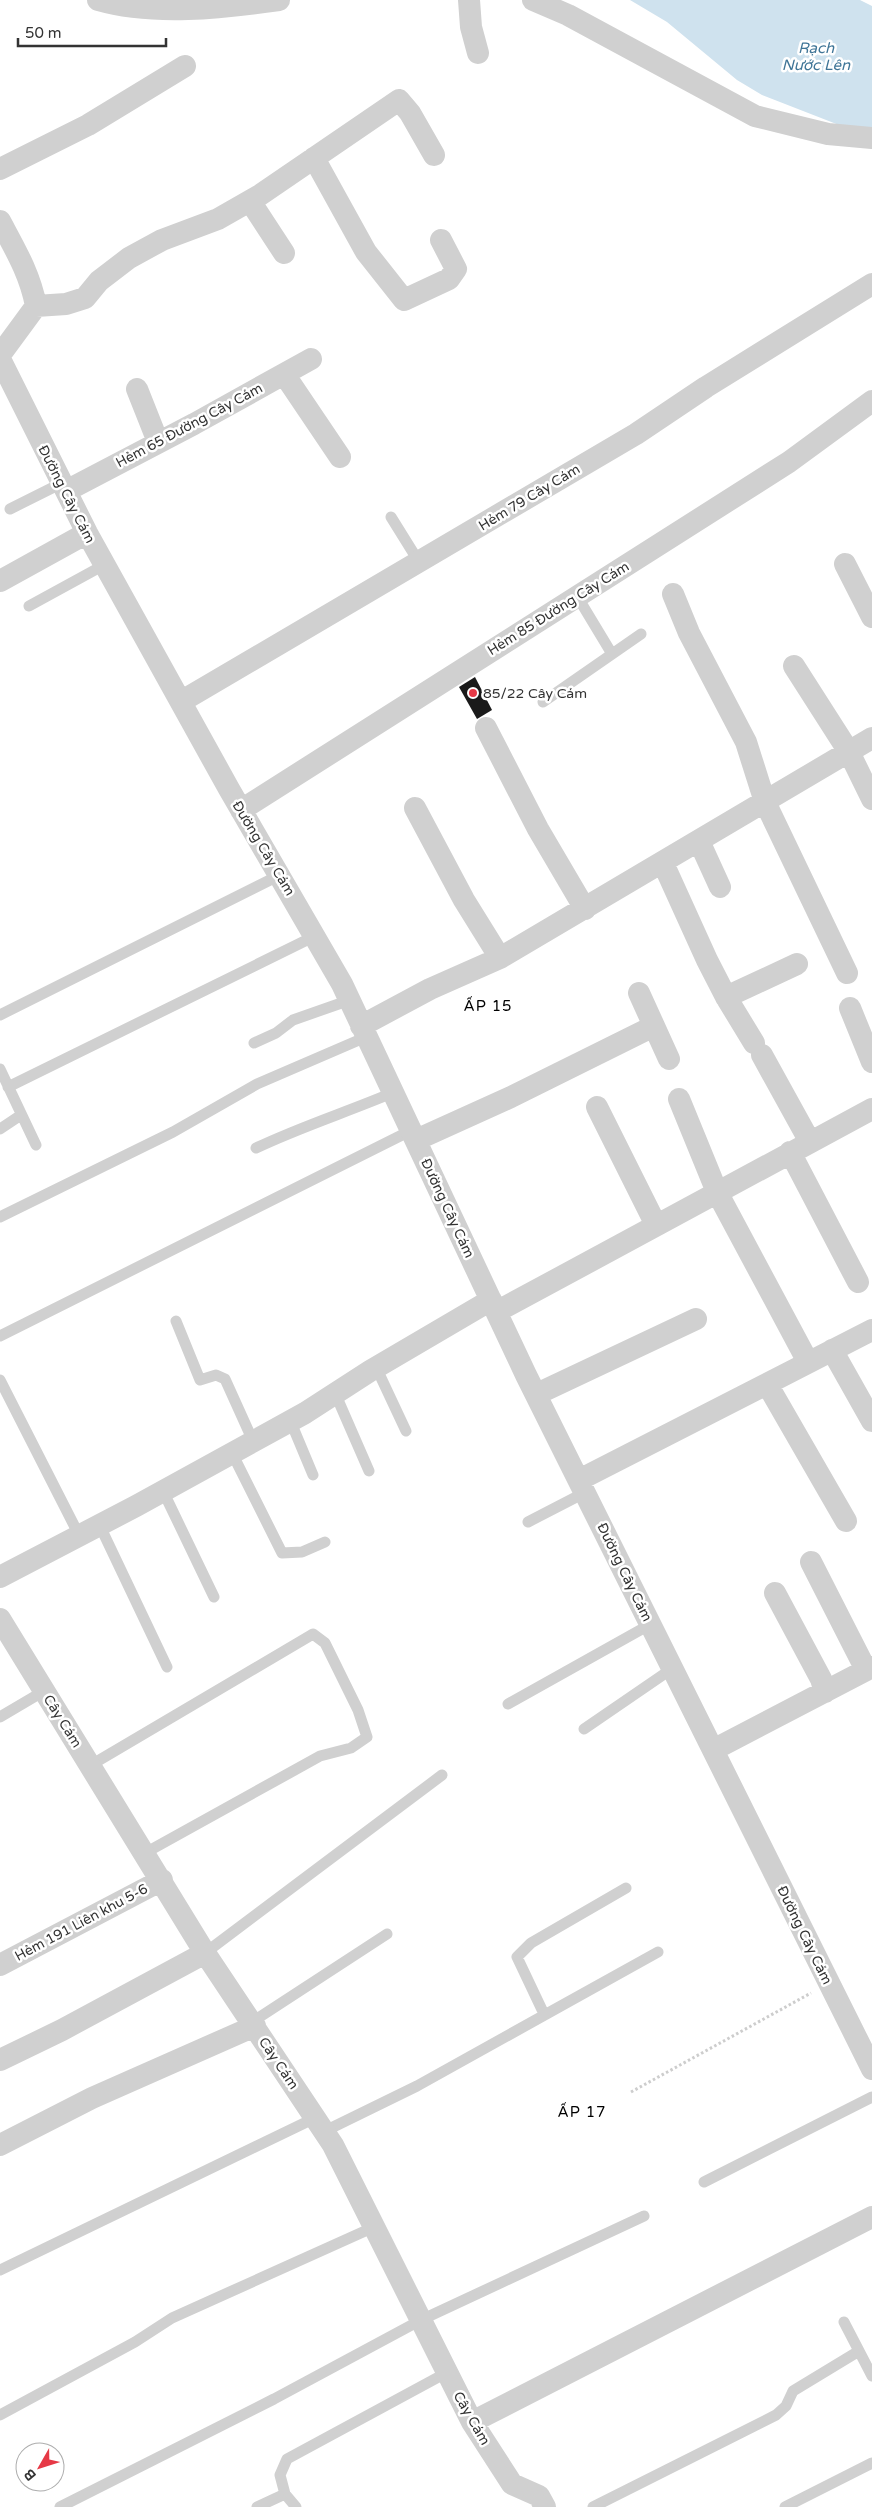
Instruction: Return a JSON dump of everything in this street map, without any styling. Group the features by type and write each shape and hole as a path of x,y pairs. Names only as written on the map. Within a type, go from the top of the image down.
{"street":[{"path":"98,0 116,5 193,9 279,0"},
{"path":"469,0 471,28 478,53"},
{"path":"533,0 568,15 755,116 828,134 872,138"},
{"path":"0,169 88,125 185,66"},
{"path":"36,306 66,304 85,298 99,281 129,258 162,240 218,219 314,158 399,100 410,113 434,155"},
{"path":"314,158 366,252 404,300 449,279 456,269 441,240"},
{"path":"250,200 284,253"},
{"path":"0,222 22,262 32,286 36,306 0,355"},
{"name":"Hẻm 79 Cây Cám","path":"182,701 636,434 706,387 872,284"},
{"name":"Đường Cây Cám","path":"0,359 87,534 182,701 241,810 350,1000 526,1375 872,2069"},
{"name":"Hẻm 65 Đường Cây Cám","path":"64,487 158,442 311,359"},
{"path":"284,374 340,457"},
{"path":"137,389 158,442"},
{"name":"Hẻm 85 Đường Cây Cám","path":"241,810 788,462 872,401"},
{"path":"0,581 87,534"},
{"path":"845,564 872,617"},
{"path":"673,594 689,633 746,742 765,802 847,973"},
{"path":"794,666 849,752 872,798"},
{"path":"486,728 538,828 585,909"},
{"path":"363,1031 430,988 500,958 872,738"},
{"path":"415,808 464,900 500,958"},
{"path":"699,841 720,887"},
{"path":"663,863 726,997 758,1049 810,1142"},
{"path":"726,997 797,964"},
{"path":"639,993 669,1060"},
{"path":"850,1008 872,1062"},
{"path":"414,1135 511,1097 654,1026"},
{"path":"679,1099 717,1192 808,1362"},
{"path":"597,1108 656,1225"},
{"path":"0,1577 164,1491 290,1420 376,1367 656,1225 872,1109"},
{"path":"790,1152 858,1282"},
{"path":"537,1394 696,1319"},
{"path":"583,1486 767,1384 872,1330"},
{"path":"832,1350 872,1421"},
{"path":"767,1384 846,1521"},
{"path":"713,1750 869,1668 811,1562"},
{"path":"775,1593 821,1679 825,1692"},
{"name":"Cây Cám","path":"0,1619 206,1953 321,2124 472,2422 512,2484 539,2496 545,2507"},
{"name":"Hẻm 191 Liên khu 5-6","path":"0,1965 162,1880"},
{"path":"0,2060 62,2030 206,1953"},
{"path":"0,2145 92,2098 253,2024"},
{"path":"472,2422 872,2217"}],"lane":[{"path":"10,509 64,487"},
{"path":"391,517 419,562"},
{"path":"29,606 104,565"},
{"path":"577,596 612,654"},
{"path":"544,702 641,634"},
{"path":"0,1016 280,875"},
{"path":"8,1087 315,936"},
{"path":"254,1043 276,1033 293,1020 350,1000"},
{"path":"0,1217 173,1132 257,1084 363,1031"},
{"path":"0,1069 36,1144"},
{"path":"256,1148 294,1130 331,1118 392,1093"},
{"path":"0,1129 21,1115"},
{"path":"0,1336 414,1135"},
{"path":"176,1320 200,1380 216,1375 225,1380 253,1441"},
{"path":"376,1367 406,1431"},
{"path":"0,1380 78,1535"},
{"path":"335,1393 369,1471"},
{"path":"290,1420 313,1475"},
{"path":"232,1453 282,1553 302,1552 325,1542"},
{"path":"528,1522 583,1486"},
{"path":"164,1491 214,1597"},
{"path":"99,1524 167,1667"},
{"path":"508,1704 651,1624"},
{"path":"91,1765 313,1634 325,1643 358,1710 366,1737 351,1748 320,1756 145,1853"},
{"path":"584,1729 673,1668"},
{"path":"0,1717 44,1691"},
{"path":"206,1953 442,1775"},
{"path":"544,2014 517,1957 531,1943 626,1888"},
{"path":"253,2024 387,1934"},
{"path":"0,2270 321,2124 417,2086 658,1952"},
{"path":"704,2182 872,2097"},
{"path":"60,2507 274,2399 421,2320 644,2216"},
{"path":"0,2414 135,2342 172,2318 374,2227"},
{"path":"844,2322 872,2376"},
{"path":"592,2507 776,2415 786,2406 793,2391 859,2351"},
{"path":"296,2507 286,2494 280,2475 287,2458 446,2373"},
{"path":"785,2507 872,2463"},
{"path":"257,2507 286,2494"}],"path":[{"path":"631,2092 675,2070 766,2016 829,1984"}],"water":[{"name":"Rạch Nước Lên","path":"630,0 860,0 872,6 872,128 839,125 762,95 737,80 667,22"}],"building":[{"name":"85/22 Cây Cám","path":"475,677 492,710 477,719 459,687"}],"place":[{"name":"85/22 Cây Cám","path":"473,693"}],"district":[{"name":"ẤP 15","path":"488,1006"},
{"name":"ẤP 17","path":"582,2112"}]}
